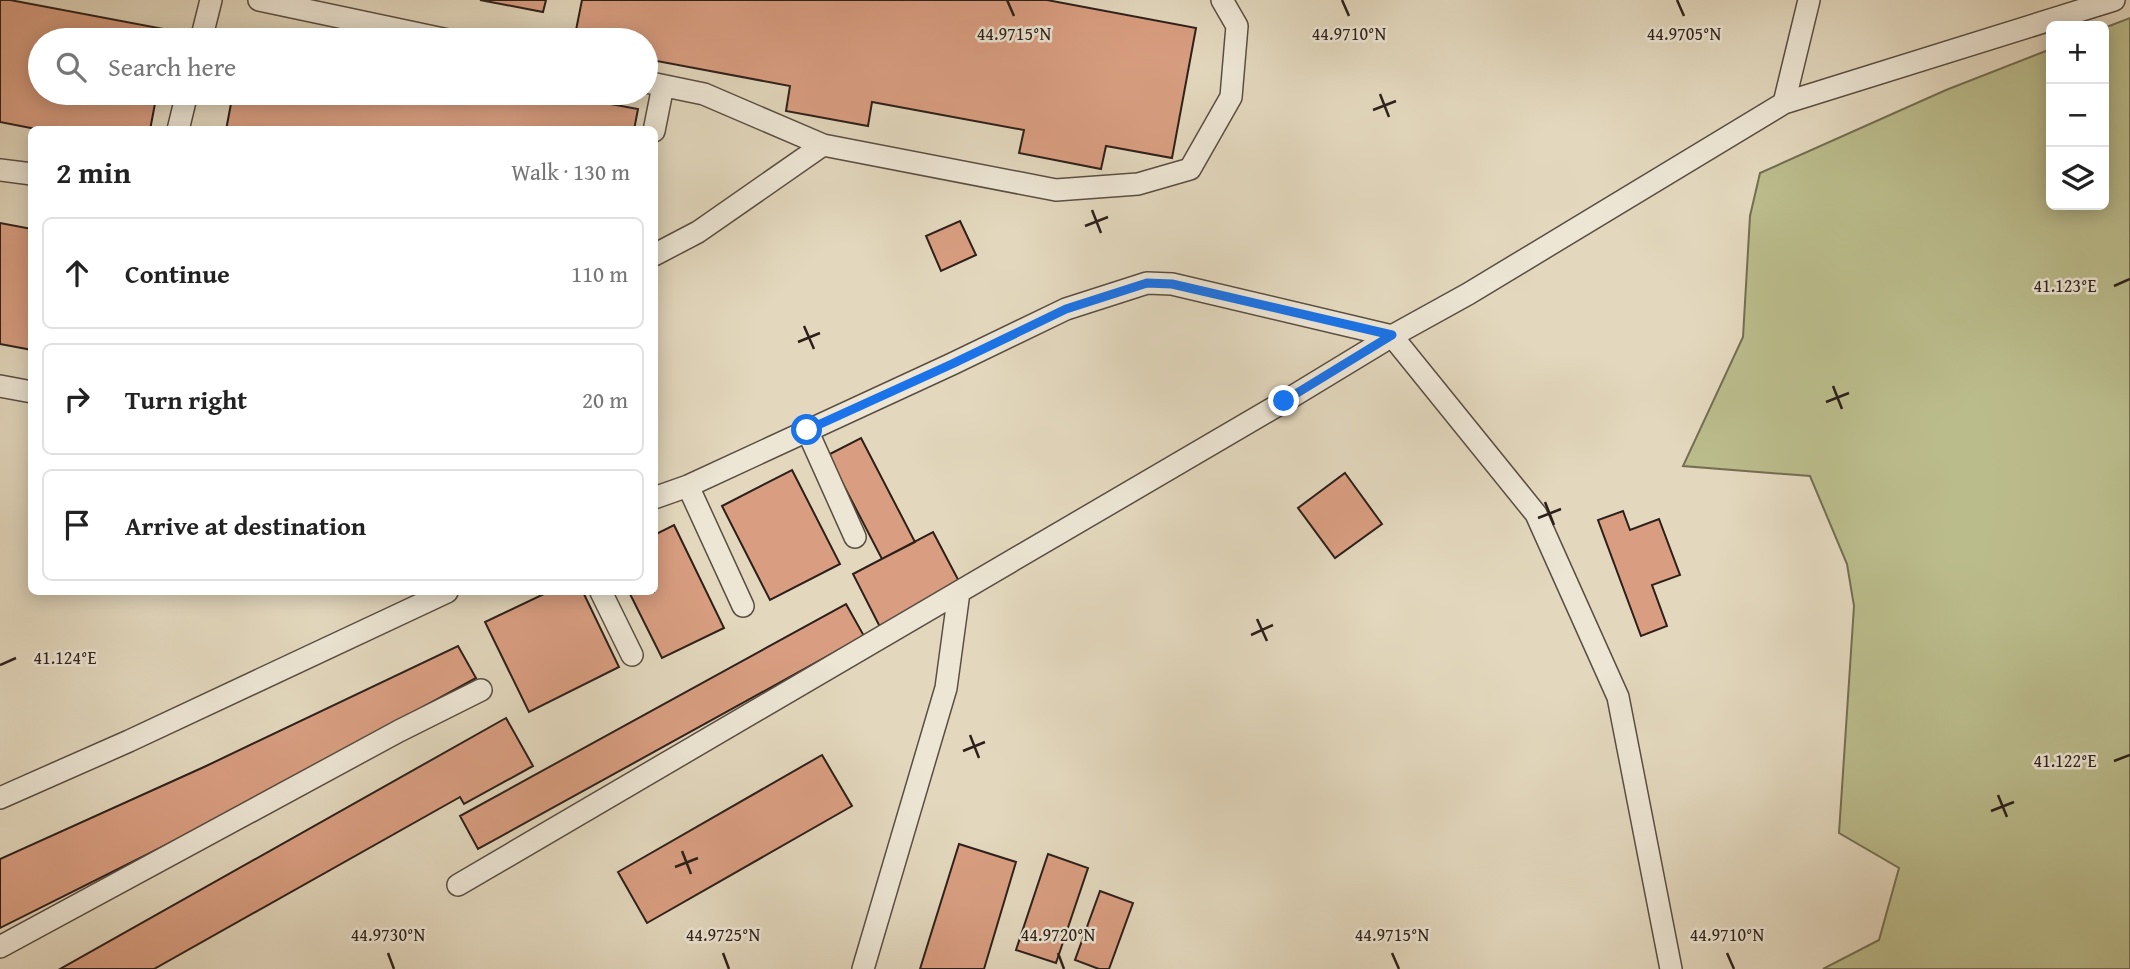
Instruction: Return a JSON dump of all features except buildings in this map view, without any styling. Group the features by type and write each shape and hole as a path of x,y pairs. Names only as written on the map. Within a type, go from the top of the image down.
{"lane":[{"path":"204,28 211,0"},
{"path":"258,0 391,28"},
{"path":"658,85 704,94 823,145 1056,190 1138,184 1190,169 1231,97 1237,26 1222,0"},
{"path":"1784,103 1809,0"},
{"path":"458,885 1392,335 1468,294 1784,103 2113,0"},
{"path":"179,126 184,105"},
{"path":"654,105 654,126"},
{"path":"658,253 698,232 823,145"},
{"path":"0,170 28,174"},
{"path":"658,496 952,364 1066,309 1147,283 1172,284 1392,335 1536,514 1618,697 1671,969"},
{"path":"0,386 28,391"},
{"path":"807,430 855,537"},
{"path":"688,485 743,606"},
{"path":"863,969 946,688 959,592"},
{"path":"0,798 129,741 441,595"},
{"path":"602,595 632,655"},
{"path":"0,947 399,730 481,690"}],"green space":[{"path":"2130,18 2130,969 1823,969 1879,940 1899,868 1839,833 1854,606 1847,564 1810,476 1683,466 1743,337 1750,216 1760,173 1946,90 2046,51 2046,210 2109,210 2109,26"}],"route":[{"path":"807,430 1066,309 1147,283 1172,284 1392,335 1284,401"}]}
